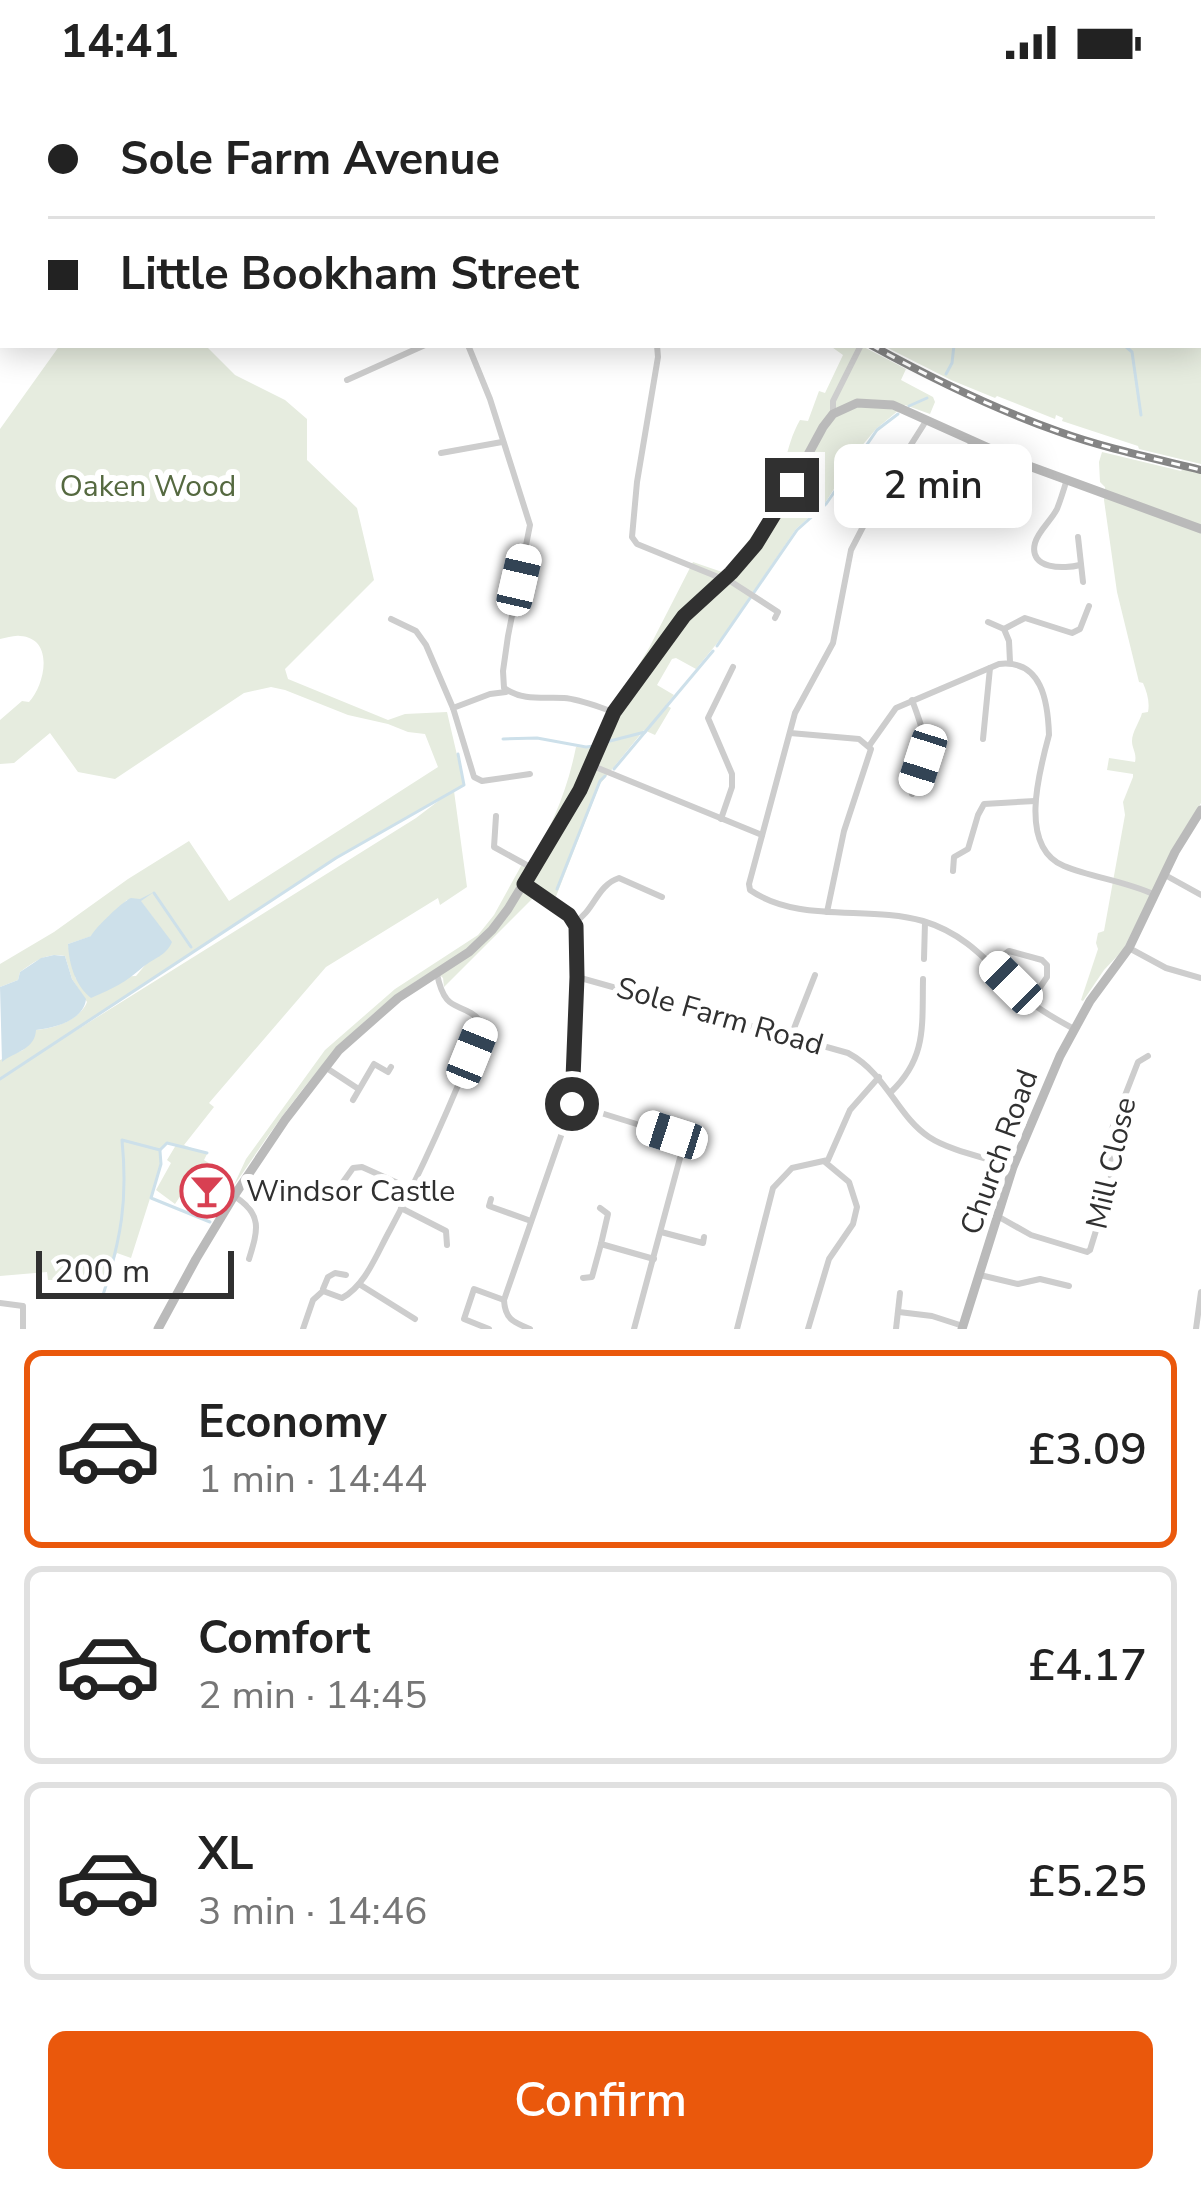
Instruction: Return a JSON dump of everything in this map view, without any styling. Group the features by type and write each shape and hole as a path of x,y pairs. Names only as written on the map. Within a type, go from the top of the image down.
{"street":[{"path":"346,380 418,348"},
{"path":"469,348 530,525 503,671 509,693"},
{"path":"657,348 632,537 638,544 724,579 778,612 775,618"},
{"path":"833,414 832,405 859,349"},
{"path":"158,1329 234,1196 325,1067 358,1030 469,952 492,930 580,790 614,712 684,616 745,559 765,533 833,414 864,402 902,408 1029,466 1201,529"},
{"path":"928,419 855,540 831,649 800,703 750,890 793,906 925,922 973,945 1030,1002 1074,1029"},
{"path":"963,464 972,440"},
{"path":"441,453 502,442"},
{"path":"920,452 943,470 963,464"},
{"path":"963,464 977,483 981,500 994,506"},
{"path":"1067,479 1034,551 1039,560 1053,567 1081,565"},
{"path":"1078,537 1083,582"},
{"path":"1004,629 1025,618 1072,633 1080,629 1089,606"},
{"path":"391,620 416,631 426,645 453,708 474,777 482,781 530,774"},
{"path":"988,622 1004,629 1010,663"},
{"path":"869,746 890,713 912,699 1010,663 1035,675 1045,698 1049,735 1035,801 1039,842 1051,859 1069,868 1155,896"},
{"path":"721,819 733,778 708,718 734,667"},
{"path":"983,739 989,668"},
{"path":"453,708 490,694 509,693 569,698 614,712"},
{"path":"912,699 926,747 912,794"},
{"path":"790,733 859,739 871,754 844,831 827,912"},
{"path":"590,765 762,835"},
{"path":"953,871 954,857 968,849 985,804 1035,801"},
{"name":"Church Road","path":"962,1328 1013,1167 1074,1029 1129,948 1200,815"},
{"path":"496,816 494,847 533,869"},
{"path":"1165,875 1201,895"},
{"path":"524,884 575,922 612,880 619,878 662,897"},
{"name":"Sole Farm Road","path":"575,922 577,977 848,1053 879,1077 932,1140 1013,1167"},
{"path":"923,959 925,922"},
{"path":"1129,948 1166,968 1201,978"},
{"path":"992,964 1009,951 1042,960 1048,976 1030,1002"},
{"path":"323,1291 342,1298 354,1292 411,1189 483,1024 441,994 437,974"},
{"path":"791,1036 815,975"},
{"path":"530,1329 512,1322 504,1300 572,1104 577,977"},
{"path":"891,1092 908,1076 920,1051 923,979"},
{"name":"Mill Close","path":"999,1217 1031,1235 1090,1250 1111,1182 1110,1134 1138,1063 1148,1056"},
{"path":"352,1100 374,1064 388,1072 391,1067"},
{"path":"325,1067 359,1089"},
{"path":"736,1329 772,1188 792,1168 825,1162 831,1156 850,1110 879,1077"},
{"path":"572,1104 680,1140 682,1155 634,1329"},
{"path":"808,1329 830,1259 853,1224 857,1207 849,1182 825,1162"},
{"path":"338,1189 353,1168 362,1167 411,1189"},
{"path":"234,1196 246,1203 256,1223 248,1259"},
{"path":"491,1199 489,1206 532,1221"},
{"path":"401,1208 446,1231 447,1245"},
{"path":"583,1278 592,1277 601,1244 608,1214 600,1208"},
{"path":"661,1232 703,1243 704,1237"},
{"path":"601,1244 654,1258"},
{"path":"303,1329 328,1277 346,1275"},
{"path":"980,1275 1018,1284 1040,1279 1070,1286"},
{"path":"358,1284 415,1319"},
{"path":"489,1329 464,1318 474,1289 504,1300"},
{"path":"1196,1329 1201,1292"},
{"path":"896,1329 900,1293"},
{"path":"0,1303 37,1305"},
{"path":"22,1306 23,1329"},
{"path":"899,1312 932,1316 962,1328"}],"green space":[{"name":"Oaken Wood","path":"58,348 208,348 235,375 285,400 307,419 307,460 357,508 374,580 285,669 288,679 388,720 405,714 447,712 464,785 454,791 467,887 440,905 438,898 326,967 209,1103 214,1107 184,1145 207,1154 204,1160 212,1165 195,1181 202,1186 198,1192 187,1186 175,1204 156,1190 176,1145 167,1143 160,1149 161,1164 131,1258 117,1253 106,1279 48,1280 47,1272 0,1276 0,1060 23,1050 35,1030 72,1019 87,1002 72,979 65,956 41,959 20,972 18,980 0,987 0,964 189,841 229,901 438,767 425,734 348,715 271,687 244,693 115,779 78,772 50,733 14,763 0,764 0,720 22,701 29,702 44,663 31,639 0,639 0,429","holes":["441,799 67,1036 336,858","139,899 154,919 146,964 136,976 76,979 68,944 92,936 127,900"]},
{"path":"833,348 866,348 906,369 901,380 933,397 930,414 905,405 876,429 825,503 796,529 696,669 672,659 657,685 674,695 666,705 671,708 655,735 644,730 600,784 555,899 541,890 444,987 443,978 434,970 373,1014 298,1095 233,1187 246,1159 325,1050 395,989 478,935 494,915 551,824 576,747 594,748 693,562 725,573 772,508 800,420 808,421 819,391 825,393 843,355"},
{"path":"888,348 1201,348 1201,464 1139,449 951,380"},
{"path":"1102,452 1201,473 1201,803 1123,950 1083,1001 1098,933 1104,931 1125,815 1123,802 1133,777 1107,770 1109,758 1135,762 1132,738 1142,713 1149,708 1117,592 1105,487 1100,482"}],"water":[{"path":"154,892 141,901 172,942 163,954 124,981 91,998 74,974 68,944 91,936 127,900"},
{"path":"65,956 72,979 86,999 84,1006 67,1022 36,1030 28,1046 2,1062 0,987 18,980 20,972 41,958"}],"waterway":[{"path":"946,374 954,348"},
{"path":"1127,348 1132,352 1141,415"},
{"path":"909,406 927,398"},
{"path":"717,646 797,530 826,504 877,430 898,414"},
{"path":"614,769 713,651"},
{"path":"606,742 645,732"},
{"path":"503,739 537,738 594,746"},
{"path":"0,1079 336,858 464,785 458,754"},
{"path":"557,889 605,776"},
{"path":"154,893 191,947"},
{"path":"103,1295 122,1219 122,1140 160,1150 167,1143 207,1153"},
{"path":"160,1151 151,1198 210,1222"}],"railway":[{"path":"877,348 1033,422 1092,443 1201,470"}],"place":[{"name":"Windsor Castle","path":"207,1191"}],"route":[{"path":"572,1104 576,926 569,915 524,884 580,790 614,712 684,616 745,559 792,485"}]}
